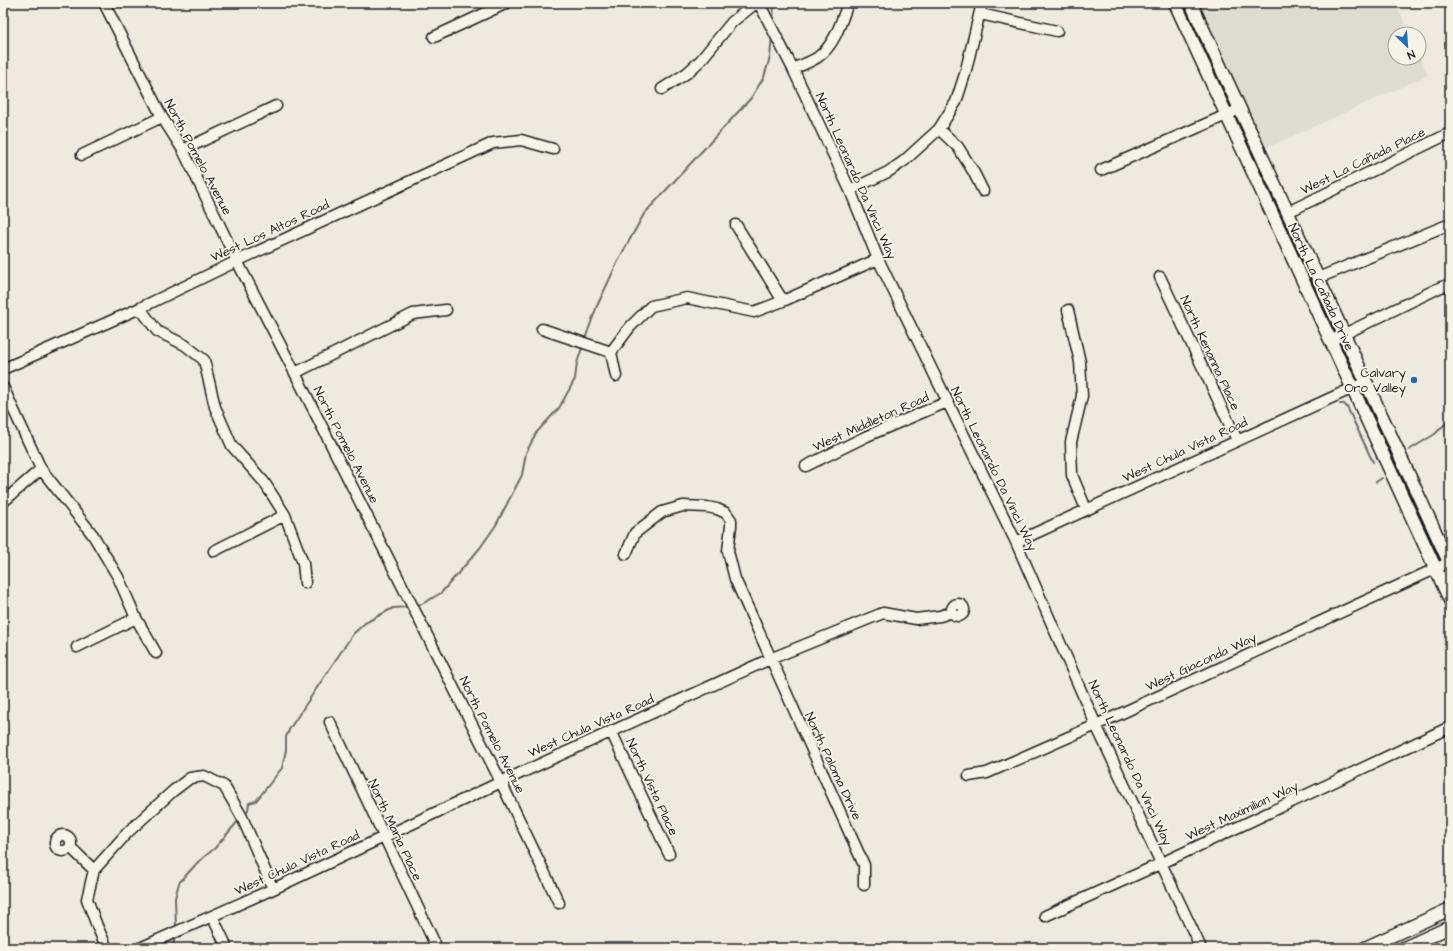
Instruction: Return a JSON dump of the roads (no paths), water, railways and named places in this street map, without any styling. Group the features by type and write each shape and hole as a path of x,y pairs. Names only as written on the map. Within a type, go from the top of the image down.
{"main road":[{"name":"North La Cañada Drive","path":"1174,3 1352,388 1445,565"},
{"name":"North La Cañada Drive","path":"1191,3 1366,382 1445,565 1450,600"},
{"path":"1365,948 1450,909"},
{"path":"1404,948 1450,927"}],"street":[{"name":"North Pomelo Avenue","path":"104,3 162,117 183,150 237,261 501,782 559,903"},
{"path":"434,37 507,3"},
{"path":"662,89 687,73 696,65 732,22 756,3"},
{"name":"North Leonardo Da Vinci Way","path":"759,3 793,69 850,190 878,259 1016,542 1096,725 1202,948"},
{"path":"793,69 818,57 831,44 848,3"},
{"path":"850,190 888,172 904,161 939,129 956,102 965,74 982,3"},
{"path":"980,14 1057,31"},
{"path":"183,150 276,106"},
{"path":"1102,170 1240,109"},
{"path":"82,155 162,117"},
{"path":"939,129 958,147 983,191"},
{"name":"West La Cañada Place","path":"1288,212 1450,133"},
{"name":"West Los Altos Road","path":"3,369 140,308 237,261 493,143 521,140 552,149"},
{"path":"1318,278 1450,224"},
{"path":"736,225 784,301"},
{"path":"616,376 611,352 630,327 651,306 687,298 754,312 784,301 878,259"},
{"name":"North Kenanna Place","path":"1160,277 1237,440"},
{"path":"1330,341 1441,287 1450,285"},
{"path":"140,308 157,331 185,345 204,360 215,407 232,446 264,482 285,515 303,563 305,583"},
{"path":"295,373 413,314 446,310"},
{"path":"1068,310 1080,362 1082,396 1071,442 1072,475 1086,510"},
{"path":"542,329 611,352"},
{"name":"West Chula Vista Road","path":"1016,542 1366,382"},
{"path":"3,387 41,469 93,535 118,577 136,618 156,654"},
{"name":"West Middleton Road","path":"806,466 866,436 947,402"},
{"path":"3,502 41,469"},
{"name":"North Paloma Drive","path":"626,554 635,533 662,512 683,506 707,507 726,513 731,520 735,520 728,552 735,580 864,865 864,885"},
{"path":"214,551 285,515"},
{"name":"West Giaconda Way","path":"970,776 987,773 1096,725 1445,565"},
{"name":"West Chula Vista Road","path":"140,948 273,889 611,731 770,659 883,613 916,619 940,616 952,612"},
{"path":"78,647 136,618"},
{"name":"North Maria Place","path":"330,722 437,948"},
{"name":"West Maximilian Way","path":"1045,916 1162,863 1450,727"},
{"name":"North Vista Place","path":"611,731 669,854"},
{"path":"107,948 87,899 94,870 128,832 173,791 190,778 204,776 224,786 242,817 273,889"},
{"path":"70,847 94,870"},
{"path":"212,916 226,946"}],"waterway":[{"path":"773,21 774,3"},
{"path":"585,339 597,306 619,259 644,214 751,98 764,77 770,57 772,36"},
{"path":"416,605 422,604 441,593 480,548 496,525 522,475 526,453 536,433 559,408 575,379 577,363 583,345"},
{"path":"1340,404 1344,404 1347,407 1373,462"},
{"path":"1409,450 1435,434 1450,419"},
{"path":"1376,482 1382,478"},
{"path":"244,814 248,810 249,803 256,801 282,768 286,750 286,737 290,728 353,634 365,623 393,608 409,607"},
{"path":"176,929 175,898 179,883 198,862 215,848 239,820"},
{"path":"173,948 175,935"}],"place":[{"name":"Calvary Oro Valley","path":"1414,380"}]}
